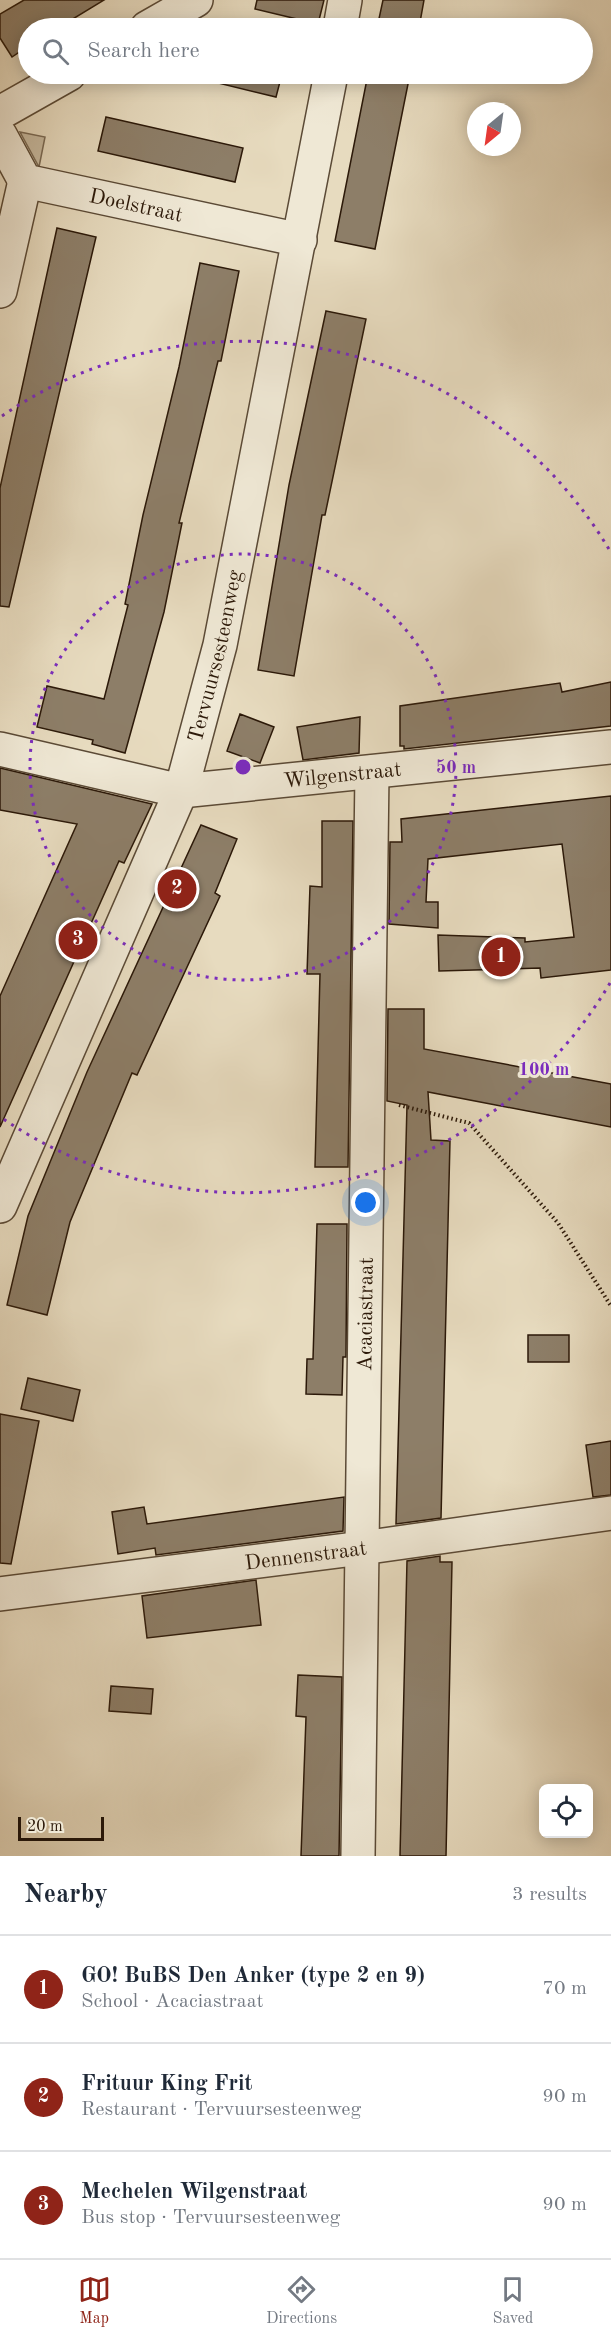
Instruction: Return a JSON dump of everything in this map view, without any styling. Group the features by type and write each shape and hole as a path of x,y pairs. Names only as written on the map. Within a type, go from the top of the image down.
{"street":[{"path":"164,18 196,0"},
{"path":"342,18 345,0"},
{"path":"0,113 51,84"},
{"name":"Tervuursesteenweg","path":"0,1206 181,791 220,645 329,84"},
{"path":"0,135 25,182 0,291"},
{"name":"Doelstraat","path":"25,182 300,240"},
{"name":"Wilgenstraat","path":"0,749 181,791 611,747"},
{"name":"Acaciastraat","path":"358,1856 372,772"},
{"name":"Dennenstraat","path":"0,1594 362,1548 611,1513"}],"path":[{"path":"368,1097 469,1123 558,1223 611,1306"}],"shaded area":[{"path":"20,132 45,137 39,167"}],"building":[{"path":"24,0 104,0 74,18 18,18 18,53 12,57 0,38 0,14"},
{"path":"257,0 324,0 320,18 293,18 255,9"},
{"path":"383,0 424,0 421,18 379,18"},
{"path":"222,84 279,84 276,97"},
{"path":"366,84 408,84 375,249 335,241"},
{"path":"106,117 243,148 235,182 98,151"},
{"path":"57,228 96,237 9,607 0,606 0,488"},
{"path":"200,263 239,271 221,361 218,361 179,523 182,523 164,612 125,753 92,744 93,740 37,727 47,686 104,699 128,605 125,604 143,515 179,367"},
{"path":"326,311 366,319 325,515 322,515 294,676 258,670 289,485"},
{"path":"611,682 611,726 404,749 404,746 400,746 400,706 560,683 562,692"},
{"path":"240,714 274,727 260,763 227,751"},
{"path":"360,717 359,753 303,760 297,727"},
{"path":"0,768 152,804 124,863 119,861 0,1127 0,996 77,824 0,810"},
{"path":"611,796 611,970 541,978 540,968 439,971 438,935 525,938 525,942 574,937 562,844 428,859 426,902 438,902 438,928 389,924 390,842 402,842 401,819"},
{"path":"322,821 353,821 348,1167 315,1167 320,974 307,974 310,886 322,887"},
{"path":"201,825 237,839 215,893 220,896 137,1075 132,1073 70,1222 47,1315 7,1305 28,1216 87,1072"},
{"path":"388,1009 424,1009 424,1049 611,1084 611,1127 428,1092 431,1140 450,1141 441,1518 396,1524 407,1105 387,1101"},
{"path":"317,1224 347,1224 346,1357 343,1357 342,1395 306,1394 307,1359 313,1359"},
{"path":"528,1335 569,1335 569,1362 528,1362"},
{"path":"28,1378 80,1390 73,1421 21,1409"},
{"path":"0,1414 39,1421 11,1564 0,1563"},
{"path":"611,1441 611,1495 593,1497 586,1445"},
{"path":"344,1497 343,1531 156,1555 155,1548 118,1554 112,1512 144,1507 147,1524"},
{"path":"440,1556 440,1562 452,1562 446,1856 400,1856 407,1561"},
{"path":"256,1580 261,1625 147,1638 142,1596"},
{"path":"298,1675 342,1677 339,1856 301,1856 306,1717 296,1716"},
{"path":"111,1686 153,1689 151,1714 109,1711"}],"place":[{"name":"Frituur King Frit","path":"177,889"},
{"name":"Mechelen Wilgenstraat","path":"78,940"},
{"name":"GO! BuBS Den Anker (type 2 en 9)","path":"501,957"}]}
